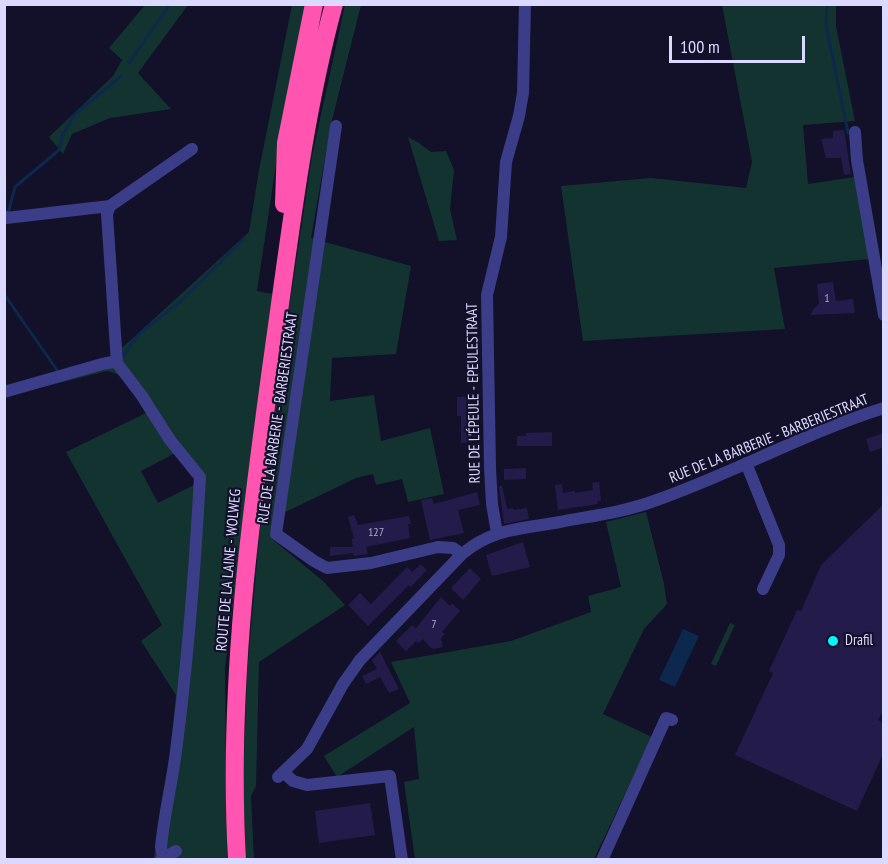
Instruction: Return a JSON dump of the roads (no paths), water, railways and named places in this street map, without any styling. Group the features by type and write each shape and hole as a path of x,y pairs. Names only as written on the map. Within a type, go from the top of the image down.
{"highway":[{"name":"ROUTE DE LA LAINE - WOLWEG","path":"283,285 286,143 314,4"},
{"name":"ROUTE DE LA LAINE - WOLWEG","path":"237,860 234,785 235,730 243,598 257,463 305,139 324,41 334,4"}],"street":[{"name":"RUE DE L'ÉPEULE - EPEULESTRAAT","path":"497,533 492,504 490,468 487,295 501,237 506,162 523,93 525,4"},
{"name":"RUE DE LA BARBERIE - BARBERIESTRAAT","path":"336,126 276,534 327,568 370,563 438,547 453,548 462,554 479,540 497,533 614,512 651,502 831,426 884,408"},
{"path":"855,132 857,160 884,315"},
{"path":"4,216 6,218 110,206 192,149"},
{"path":"110,206 107,213 117,363 130,378 170,440 200,477 186,655 176,753 161,847 162,859 176,851"},
{"path":"4,392 102,364 117,363"},
{"path":"746,463 779,545 779,555 764,589"},
{"path":"402,860 390,776 307,785 280,774 307,749 338,692 360,660 462,554"},
{"path":"602,860 666,718 672,720"}],"water":[{"path":"683,629 699,636 675,687 659,680"}],"waterway":[{"path":"129,63 170,4"},
{"path":"827,4 826,25 848,133"},
{"path":"8,214 15,187 59,150 63,134 75,114 121,76"},
{"path":"123,356 139,334 180,302 244,239"},
{"path":"4,294 57,370"}],"place":[{"name":"Drafil","path":"833,641"}]}
